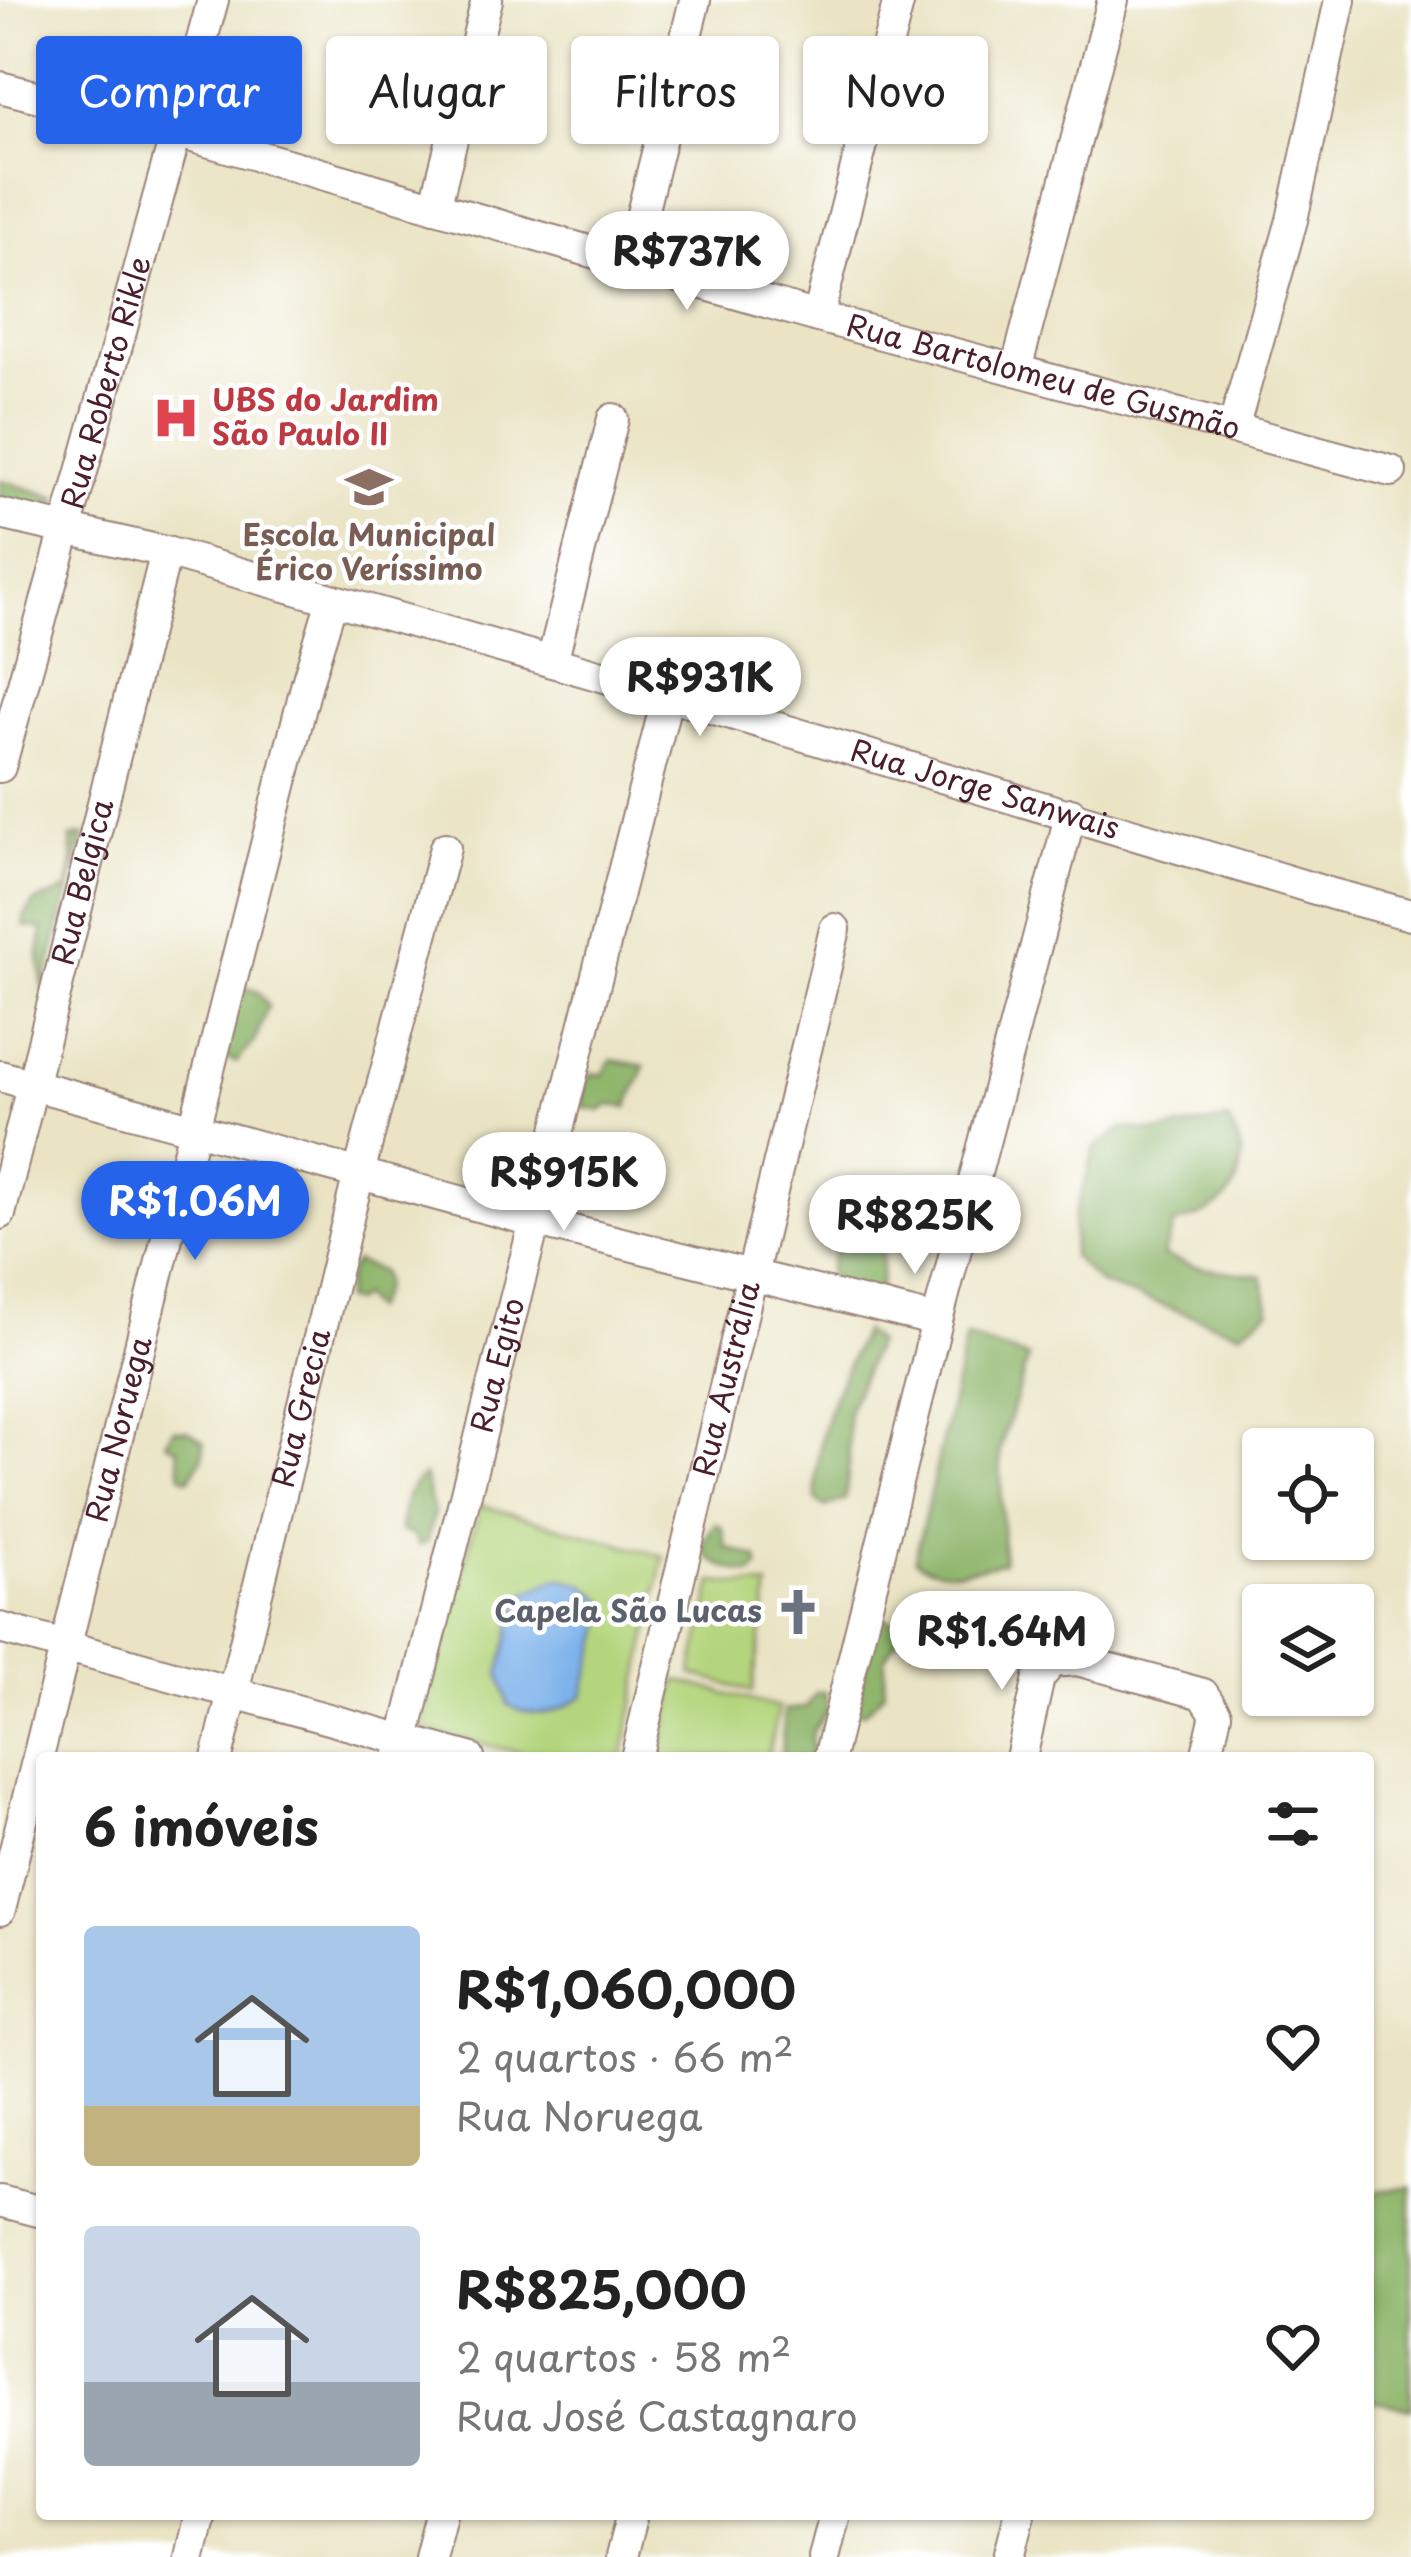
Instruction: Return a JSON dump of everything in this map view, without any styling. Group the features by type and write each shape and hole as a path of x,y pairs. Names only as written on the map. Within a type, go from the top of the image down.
{"street":[{"name":"Rua Roberto Rikle","path":"204,36 213,0"},
{"path":"435,206 488,0"},
{"path":"630,262 695,0"},
{"path":"818,316 899,0"},
{"path":"1016,370 1113,0"},
{"path":"1233,429 1292,220 1340,0"},
{"name":"Rua Bartolomeu de Gusmão","path":"0,87 36,96"},
{"name":"Rua Roberto Rikle","path":"0,766 175,144"},
{"name":"Rua Bartolomeu de Gusmão","path":"217,144 818,316 1391,471"},
{"path":"552,662 613,418"},
{"name":"Rua Jorge Sanwais","path":"0,514 166,552 332,599 1411,915"},
{"name":"Rua Belgica","path":"0,1214 166,552"},
{"name":"Rua Noruega","path":"40,1752 194,1129 332,599"},
{"name":"Rua Egito","path":"401,1750 668,695"},
{"path":"830,1752 937,1322 1071,814"},
{"name":"Rua Grecia","path":"218,1752 359,1173 446,848"},
{"name":"Rua Austrália","path":"637,1752 835,929"},
{"path":"0,1076 533,1221 937,1322"},
{"path":"0,1628 233,1694 401,1750"},
{"path":"1022,1752 1040,1678 1052,1662 1077,1660 1203,1694 1216,1714 1207,1752"},
{"name":"Rua Noruega","path":"0,1910 36,1769"},
{"path":"0,2201 36,2210"},
{"path":"190,2557 199,2520"},
{"path":"430,2557 439,2520"},
{"path":"621,2557 630,2520"},
{"path":"824,2557 833,2520"},
{"path":"1009,2557 1018,2520"}],"green space":[{"path":"0,480 59,498 45,509 0,501"},
{"path":"84,835 43,991 39,954 43,929 24,926 24,917 35,902 68,890 71,838"},
{"path":"241,986 258,992 268,1006 255,1040 237,1062 223,1052"},
{"path":"612,1060 645,1066 628,1107 609,1105 601,1111 582,1107 582,1088 592,1073 602,1075"},
{"path":"1228,1120 1241,1151 1236,1183 1212,1210 1175,1224 1163,1256 1194,1267 1262,1276 1270,1310 1240,1332 1100,1284 1072,1256 1074,1218 1095,1148 1123,1128 1158,1132"},
{"path":"866,1194 881,1244 877,1296 839,1291 829,1274"},
{"path":"355,1262 382,1276 382,1291 372,1310 361,1297 344,1300 348,1273"},
{"path":"863,1331 876,1343 848,1411 845,1500 826,1507 816,1500 823,1432"},
{"path":"966,1337 1028,1358 1000,1449 1003,1562 945,1571 915,1559"},
{"path":"173,1429 189,1431 204,1442 203,1456 189,1479 181,1475 178,1448 166,1443"},
{"path":"424,1476 434,1514 427,1542 418,1545 415,1537 400,1530 409,1493"},
{"path":"480,1505 664,1556 624,1752 517,1752 421,1729"},
{"path":"716,1524 723,1529 726,1547 758,1558 759,1567 752,1574 720,1565 706,1553 707,1536"},
{"path":"713,1582 769,1587 752,1692 692,1674"},
{"path":"877,1613 900,1627 901,1635 885,1658 884,1692 864,1713 854,1712"},
{"path":"677,1680 779,1708 768,1752 660,1752"},
{"path":"825,1692 828,1710 812,1733 811,1752 782,1752 785,1710 806,1708 816,1693"},
{"path":"1411,2187 1411,2409 1374,2401 1374,2192"}],"water":[{"path":"559,1578 584,1584 605,1601 603,1624 583,1696 555,1711 529,1712 508,1705 500,1674 524,1594"}],"place":[{"name":"UBS do Jardim São Paulo II","path":"176,418"},
{"name":"Escola Municipal Érico Veríssimo","path":"369,487"},
{"name":"Capela São Lucas","path":"798,1612"}]}
